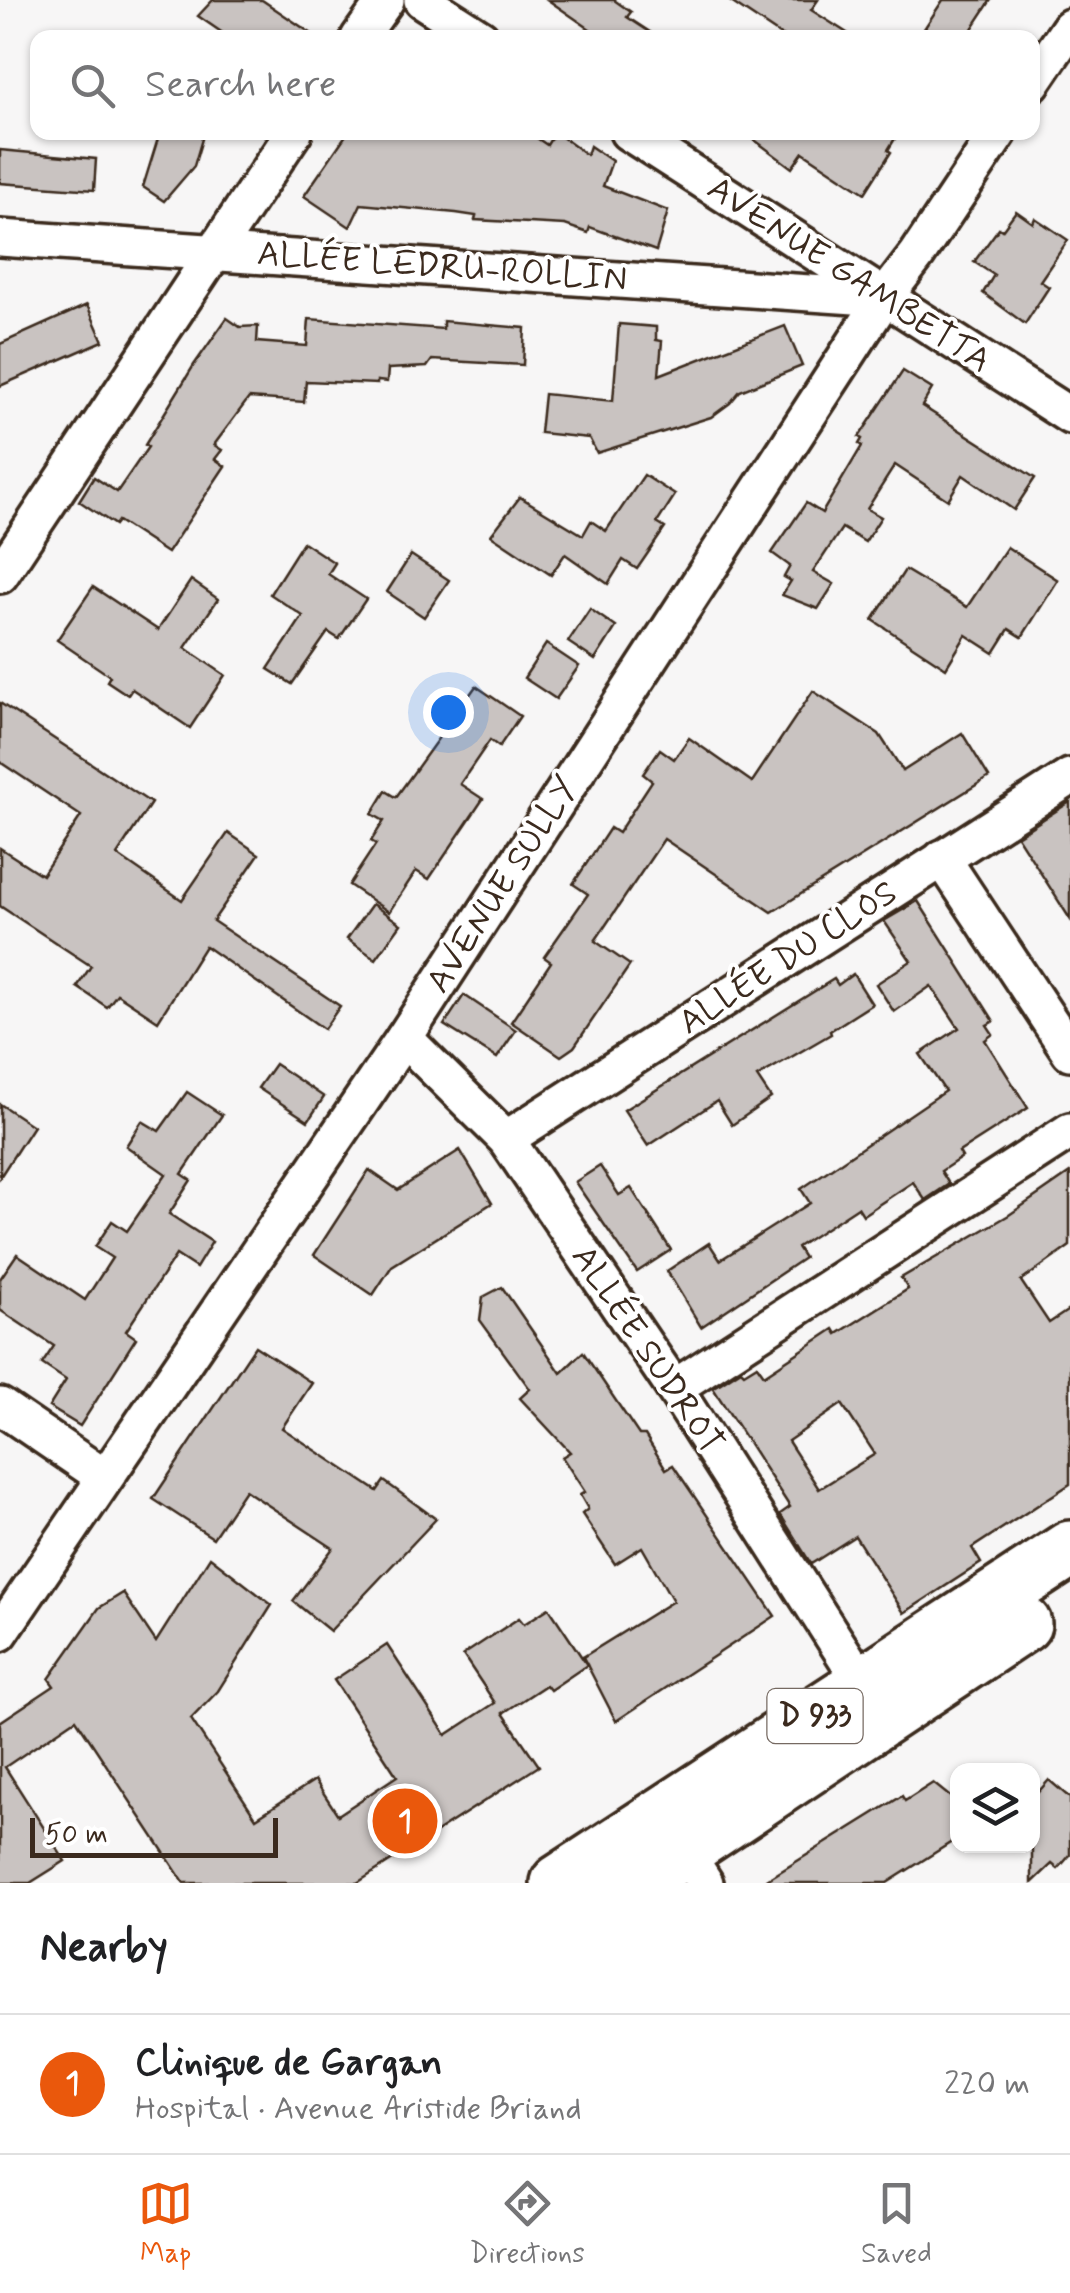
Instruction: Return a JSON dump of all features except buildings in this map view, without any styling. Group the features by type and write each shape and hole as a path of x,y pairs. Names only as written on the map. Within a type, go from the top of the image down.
{"main road":[{"name":"D 933","path":"559,1883 1070,1549"},
{"name":"D 933","path":"634,1883 695,1866 1070,1592"}],"street":[{"path":"364,30 386,0"},
{"path":"422,0 469,30"},
{"path":"1040,71 1070,26"},
{"path":"0,576 289,140"},
{"name":"AVENUE GAMBETTA","path":"640,140 1070,416"},
{"name":"AVENUE SULLY","path":"0,1633 404,1038 884,298 918,256 994,140"},
{"name":"ALLÉE LEDRU-ROLLIN","path":"0,238 884,298"},
{"name":"ALLÉE DU CLOS","path":"506,1139 1070,777"},
{"path":"942,858 1070,1052"},
{"name":"ALLÉE SUDROT","path":"404,1038 506,1139 674,1388 863,1684"},
{"path":"674,1388 1070,1130"},
{"path":"0,1406 104,1477"}],"place":[{"name":"Clinique de Gargan","path":"405,1821"}]}
